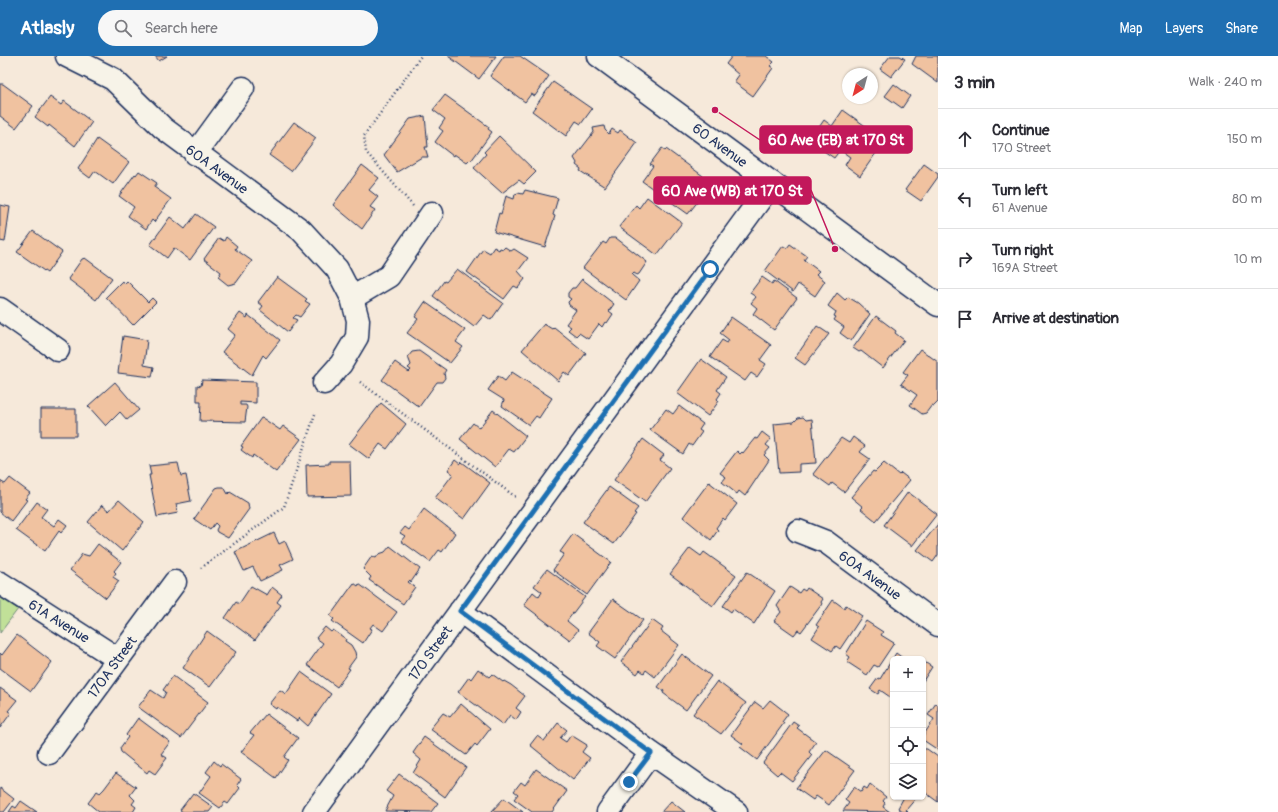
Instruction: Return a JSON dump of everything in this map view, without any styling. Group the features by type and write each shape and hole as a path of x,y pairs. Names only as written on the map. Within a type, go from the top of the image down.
{"street":[{"name":"60A Avenue","path":"67,56 113,79 162,128 195,154 301,230 337,269 352,298"},
{"name":"60 Avenue","path":"598,56 938,305"},
{"path":"195,154 243,88"},
{"name":"170 Street","path":"314,812 772,184"},
{"path":"324,383 340,364 357,337 358,320 352,298 389,276 429,217"},
{"path":"0,309 58,350"},
{"name":"60A Avenue","path":"798,531 826,542 938,625"},
{"name":"170A Street","path":"49,753 175,582"},
{"name":"61A Avenue","path":"0,583 118,659"},
{"path":"460,611 651,753 736,812"},
{"path":"608,812 651,753"}],"path":[{"path":"421,56 364,136 366,152 429,217"},
{"path":"360,382 523,502"},
{"path":"201,568 284,507 314,414"}],"green space":[{"path":"0,596 18,609 0,633"}],"building":[{"path":"155,56 167,56 159,61"},
{"path":"448,56 496,56 479,79"},
{"path":"504,56 520,56 549,76 535,96 531,94 525,102 490,76"},
{"path":"732,56 766,56 774,62 770,66 773,68 753,96 734,82 739,75 726,64"},
{"path":"890,56 900,56 905,59 891,77 880,69"},
{"path":"916,56 938,56 938,83 912,64"},
{"path":"553,82 592,109 581,124 576,121 566,136 532,111"},
{"path":"0,84 3,84 33,106 16,128 0,116"},
{"path":"894,84 910,96 902,108 885,96"},
{"path":"445,95 489,127 488,129 492,132 471,161 470,160 467,163 454,154 453,156 435,142 443,131 439,128 445,119 433,110"},
{"path":"50,97 61,105 64,101 92,122 75,146 49,125 48,127 35,117"},
{"path":"843,110 885,140 860,176 845,165 850,157 840,150 834,158 818,147 819,145 811,139 824,120 832,126"},
{"path":"425,116 428,147 425,147 428,157 422,157 397,172 384,155 410,119"},
{"path":"294,122 316,138 291,171 269,155"},
{"path":"604,126 605,130 609,134 612,129 618,133 620,130 637,143 605,187 580,171 581,169 576,165 577,163 574,158 594,132 593,128"},
{"path":"499,136 536,172 524,184 519,180 502,193 474,168 486,154 484,152"},
{"path":"97,139 129,162 113,184 95,171 90,178 78,169"},
{"path":"662,148 665,150 666,149 703,176 693,189 702,196 688,214 642,181 653,166 650,164"},
{"path":"924,164 938,174 938,177 921,201 905,190"},
{"path":"362,165 379,178 369,190 378,197 370,207 375,210 362,229 333,205"},
{"path":"139,171 157,183 154,187 171,199 154,222 152,220 146,229 128,216 134,207 119,196 135,174 136,175"},
{"path":"525,190 558,198 553,215 555,216 545,247 494,232 499,213 501,214 506,196 514,199 515,194 523,194"},
{"path":"647,197 681,222 657,255 619,227 636,205 639,208"},
{"path":"0,205 10,207 5,242 0,241"},
{"path":"196,214 214,227 190,260 174,248 167,258 150,245 170,217 185,229"},
{"path":"33,231 62,252 47,273 17,252"},
{"path":"226,237 237,246 235,249 252,261 236,283 228,285 218,277 221,272 204,259 219,238 224,241"},
{"path":"610,238 616,238 647,262 639,274 637,275 634,273 632,275 639,281 626,300 583,268 603,242 606,244"},
{"path":"790,244 807,256 804,260 819,271 816,274 825,281 815,296 798,284 793,292 765,271 783,246 787,248"},
{"path":"494,247 499,250 500,248 503,249 505,247 511,251 514,249 528,258 518,271 525,279 518,288 514,286 504,299 467,272 483,249 490,253"},
{"path":"85,258 112,278 96,300 68,279 82,259"},
{"path":"457,269 503,303 491,320 484,315 474,327 433,296 444,281 446,282"},
{"path":"277,277 307,299 305,301 310,304 300,317 296,315 293,318 297,320 288,332 260,310 263,306 258,302"},
{"path":"762,277 772,284 774,281 797,298 774,330 753,314 757,308 751,303 756,297 750,293"},
{"path":"582,279 614,304 609,311 613,314 607,323 605,322 602,327 599,324 588,339 579,333 576,336 568,330 571,327 566,324 576,310 569,305 568,302 571,299 568,297 568,293 572,288 575,288"},
{"path":"122,281 124,284 127,281 148,302 152,298 156,302 133,325 106,297"},
{"path":"837,293 845,300 848,297 858,303 870,314 851,341 840,333 844,327 834,320 836,317 834,316 836,312 828,306"},
{"path":"425,302 465,330 456,342 463,347 450,363 407,333 418,319 415,317"},
{"path":"240,313 247,318 248,315 280,340 266,358 263,355 252,375 222,352 235,335 228,329"},
{"path":"876,316 896,331 895,333 904,340 883,368 861,351 859,352 853,348"},
{"path":"731,317 771,345 760,360 766,364 757,377 751,373 745,381 710,357 722,340 727,343 729,340 720,333"},
{"path":"544,324 552,329 554,327 586,353 569,376 564,372 558,381 522,350"},
{"path":"817,326 829,334 805,365 795,358"},
{"path":"123,336 147,340 144,365 154,367 152,377 118,373"},
{"path":"920,349 938,362 938,402 934,406 932,405 926,413 922,414 910,405 917,395 901,384 908,375 903,372"},
{"path":"419,351 446,370 444,373 445,378 442,382 437,382 419,407 382,380 395,362 409,372 411,370 408,368 411,365 408,357 412,352"},
{"path":"701,359 726,377 717,390 721,393 717,399 719,401 708,416 677,393"},
{"path":"512,372 552,398 539,418 536,416 529,425 502,406 504,400 488,390 498,376 505,381"},
{"path":"202,380 256,382 256,403 240,402 240,405 246,405 247,407 245,422 200,421 201,402 197,402 197,385 201,386"},
{"path":"115,382 139,410 127,420 120,412 106,426 88,406"},
{"path":"381,403 406,424 387,449 380,444 369,459 349,444"},
{"path":"679,406 703,424 699,430 702,432 692,446 689,444 683,454 650,430 666,409 673,414"},
{"path":"41,409 76,409 76,436 41,436"},
{"path":"493,410 526,436 514,452 509,449 495,467 460,439 473,423 479,428"},
{"path":"803,417 806,420 812,419 816,463 799,464 799,472 779,473 774,424 794,422 798,418"},
{"path":"261,418 280,430 283,426 301,439 276,472 253,455 252,458 241,450 243,447 241,446"},
{"path":"762,432 771,439 766,445 770,448 764,455 769,460 745,496 739,491 737,494 722,482 726,477 720,473 737,451 740,454 742,452 743,453"},
{"path":"853,437 865,446 860,452 870,459 844,492 832,483 830,486 813,474 841,438 849,443"},
{"path":"643,439 664,455 660,460 670,468 645,502 614,480"},
{"path":"455,460 460,464 462,462 490,483 464,519 435,498 453,474 448,470"},
{"path":"329,461 350,461 351,496 307,497 306,465 329,464"},
{"path":"178,463 181,476 186,475 191,501 176,504 178,513 157,517 149,475 151,475 149,466"},
{"path":"884,463 899,475 901,473 910,480 876,521 861,509 863,507 851,497 873,471 875,472"},
{"path":"10,478 30,493 25,499 27,500 11,521 0,512 0,481 5,484"},
{"path":"709,482 737,504 725,520 723,518 716,528 718,530 711,540 683,517"},
{"path":"224,487 228,494 230,492 248,503 249,509 228,538 217,532 216,530 218,526 215,523 210,530 194,519 216,488"},
{"path":"609,487 638,508 634,513 636,514 614,544 583,522"},
{"path":"908,492 937,514 912,546 884,525"},
{"path":"119,500 144,522 122,551 88,522 102,505 109,511"},
{"path":"37,502 47,509 41,517 54,526 59,519 67,525 61,533 59,531 45,551 16,530"},
{"path":"424,509 455,533 442,552 439,550 430,562 401,541 405,536 400,533 405,527 409,530"},
{"path":"938,524 938,555 933,562 917,550"},
{"path":"274,533 279,544 285,541 293,559 280,565 283,570 260,581 253,567 244,571 235,552"},
{"path":"573,534 611,562 587,595 553,570 564,554 560,552"},
{"path":"98,544 121,562 114,571 116,573 113,577 119,581 106,598 70,570 82,554 89,556"},
{"path":"390,546 420,569 411,582 410,580 408,582 415,587 403,604 369,580 371,577 363,569 372,556 376,558 379,554 385,552"},
{"path":"690,548 701,556 704,552 736,575 713,606 670,574"},
{"path":"547,569 585,597 567,621 578,630 570,640 524,605 533,592 539,597 542,592 534,586"},
{"path":"747,572 775,591 754,624 733,609 731,612 723,606"},
{"path":"354,583 358,586 359,584 397,612 383,631 373,624 370,628 372,629 363,643 332,621 334,619 330,616"},
{"path":"251,586 267,595 272,587 282,595 277,602 281,605 255,640 225,618 236,602 239,604"},
{"path":"790,587 799,593 802,589 805,591 807,588 823,599 821,602 822,604 801,632 798,630 794,635 774,621 781,612 777,606"},
{"path":"613,599 643,620 615,659 597,646 600,642 588,633"},
{"path":"833,600 844,608 846,605 862,616 840,649 836,646 832,651 812,638 819,627 816,625"},
{"path":"652,620 663,628 661,631 679,645 655,677 646,670 644,673 640,670 637,674 621,662"},
{"path":"866,621 883,632 881,635 894,643 878,667 874,665 867,675 847,662 850,657 846,654"},
{"path":"325,627 331,632 333,630 346,639 345,641 351,645 356,657 348,668 350,669 337,687 307,665 323,643 316,638"},
{"path":"207,631 236,652 210,687 183,668"},
{"path":"17,635 52,662 31,691 0,668 0,653 2,655"},
{"path":"682,654 711,676 686,710 663,693 664,691 658,687"},
{"path":"890,663 890,697 880,690 878,694 870,689 878,678 880,679"},
{"path":"926,663 932,667 926,676"},
{"path":"478,669 489,677 492,674 503,682 504,681 511,685 525,696 516,708 521,712 516,720 510,715 503,725 458,692 469,677 471,679"},
{"path":"301,672 331,694 308,726 299,718 297,721 277,707 276,709 269,704 280,690 286,694"},
{"path":"173,676 208,702 181,738 138,707 151,690 163,698 166,692 163,690"},
{"path":"717,681 746,703 721,734 693,714"},
{"path":"0,688 17,700 8,711 11,713 0,728"},
{"path":"770,700 788,714 782,722 784,723 757,760 740,747 743,744 731,735 755,702 763,708"},
{"path":"936,703 938,705 938,750 926,742 926,731 934,719 928,715"},
{"path":"461,704 490,729 477,746 475,744 466,755 430,729 443,713 450,717"},
{"path":"266,714 298,738 284,757 288,760 276,778 241,752 254,735 250,733"},
{"path":"138,718 170,742 161,754 167,758 155,774 149,770 147,773 121,752 120,748 128,737 126,735"},
{"path":"793,722 799,726 797,728 816,742 809,752 812,755 792,781 780,772 777,775 763,763"},
{"path":"558,723 567,730 560,738 566,742 571,735 587,745 582,752 590,758 573,780 530,745 537,736 544,741"},
{"path":"424,737 466,767 445,797 413,773 421,760 413,753"},
{"path":"926,749 938,757 938,802 926,793"},
{"path":"826,750 855,770 829,805 816,796 813,800 796,788"},
{"path":"214,761 220,766 221,764 241,779 237,785 240,788 228,804 225,802 220,808 199,793 211,776 206,772"},
{"path":"536,769 567,791 552,812 532,812 514,799 518,794 514,791 521,782 525,785"},
{"path":"116,773 136,787 130,795 135,800 132,804 136,807 133,812 99,812 88,803 97,791 100,793 104,789"},
{"path":"399,774 438,803 431,812 385,811 393,796 386,791"},
{"path":"870,784 886,797 883,801 885,803 883,807 890,812 843,811 849,803 845,800 854,787 861,792 864,787 867,789"},
{"path":"0,788 14,799 4,812 0,812"},
{"path":"193,793 213,807 209,812 183,812 180,810"},
{"path":"504,798 523,812 491,812"},
{"path":"902,800 914,800 906,810 908,812 903,812 898,808"},
{"path":"21,801 37,812 9,812 13,806 16,808"},
{"path":"671,801 685,812 661,812"}],"place":[{"name":"60 Ave (EB) at 170 St","path":"715,110"},
{"name":"60 Ave (WB) at 170 St","path":"835,249"}],"route":[{"path":"629,782 651,753 460,611 710,269"}]}
